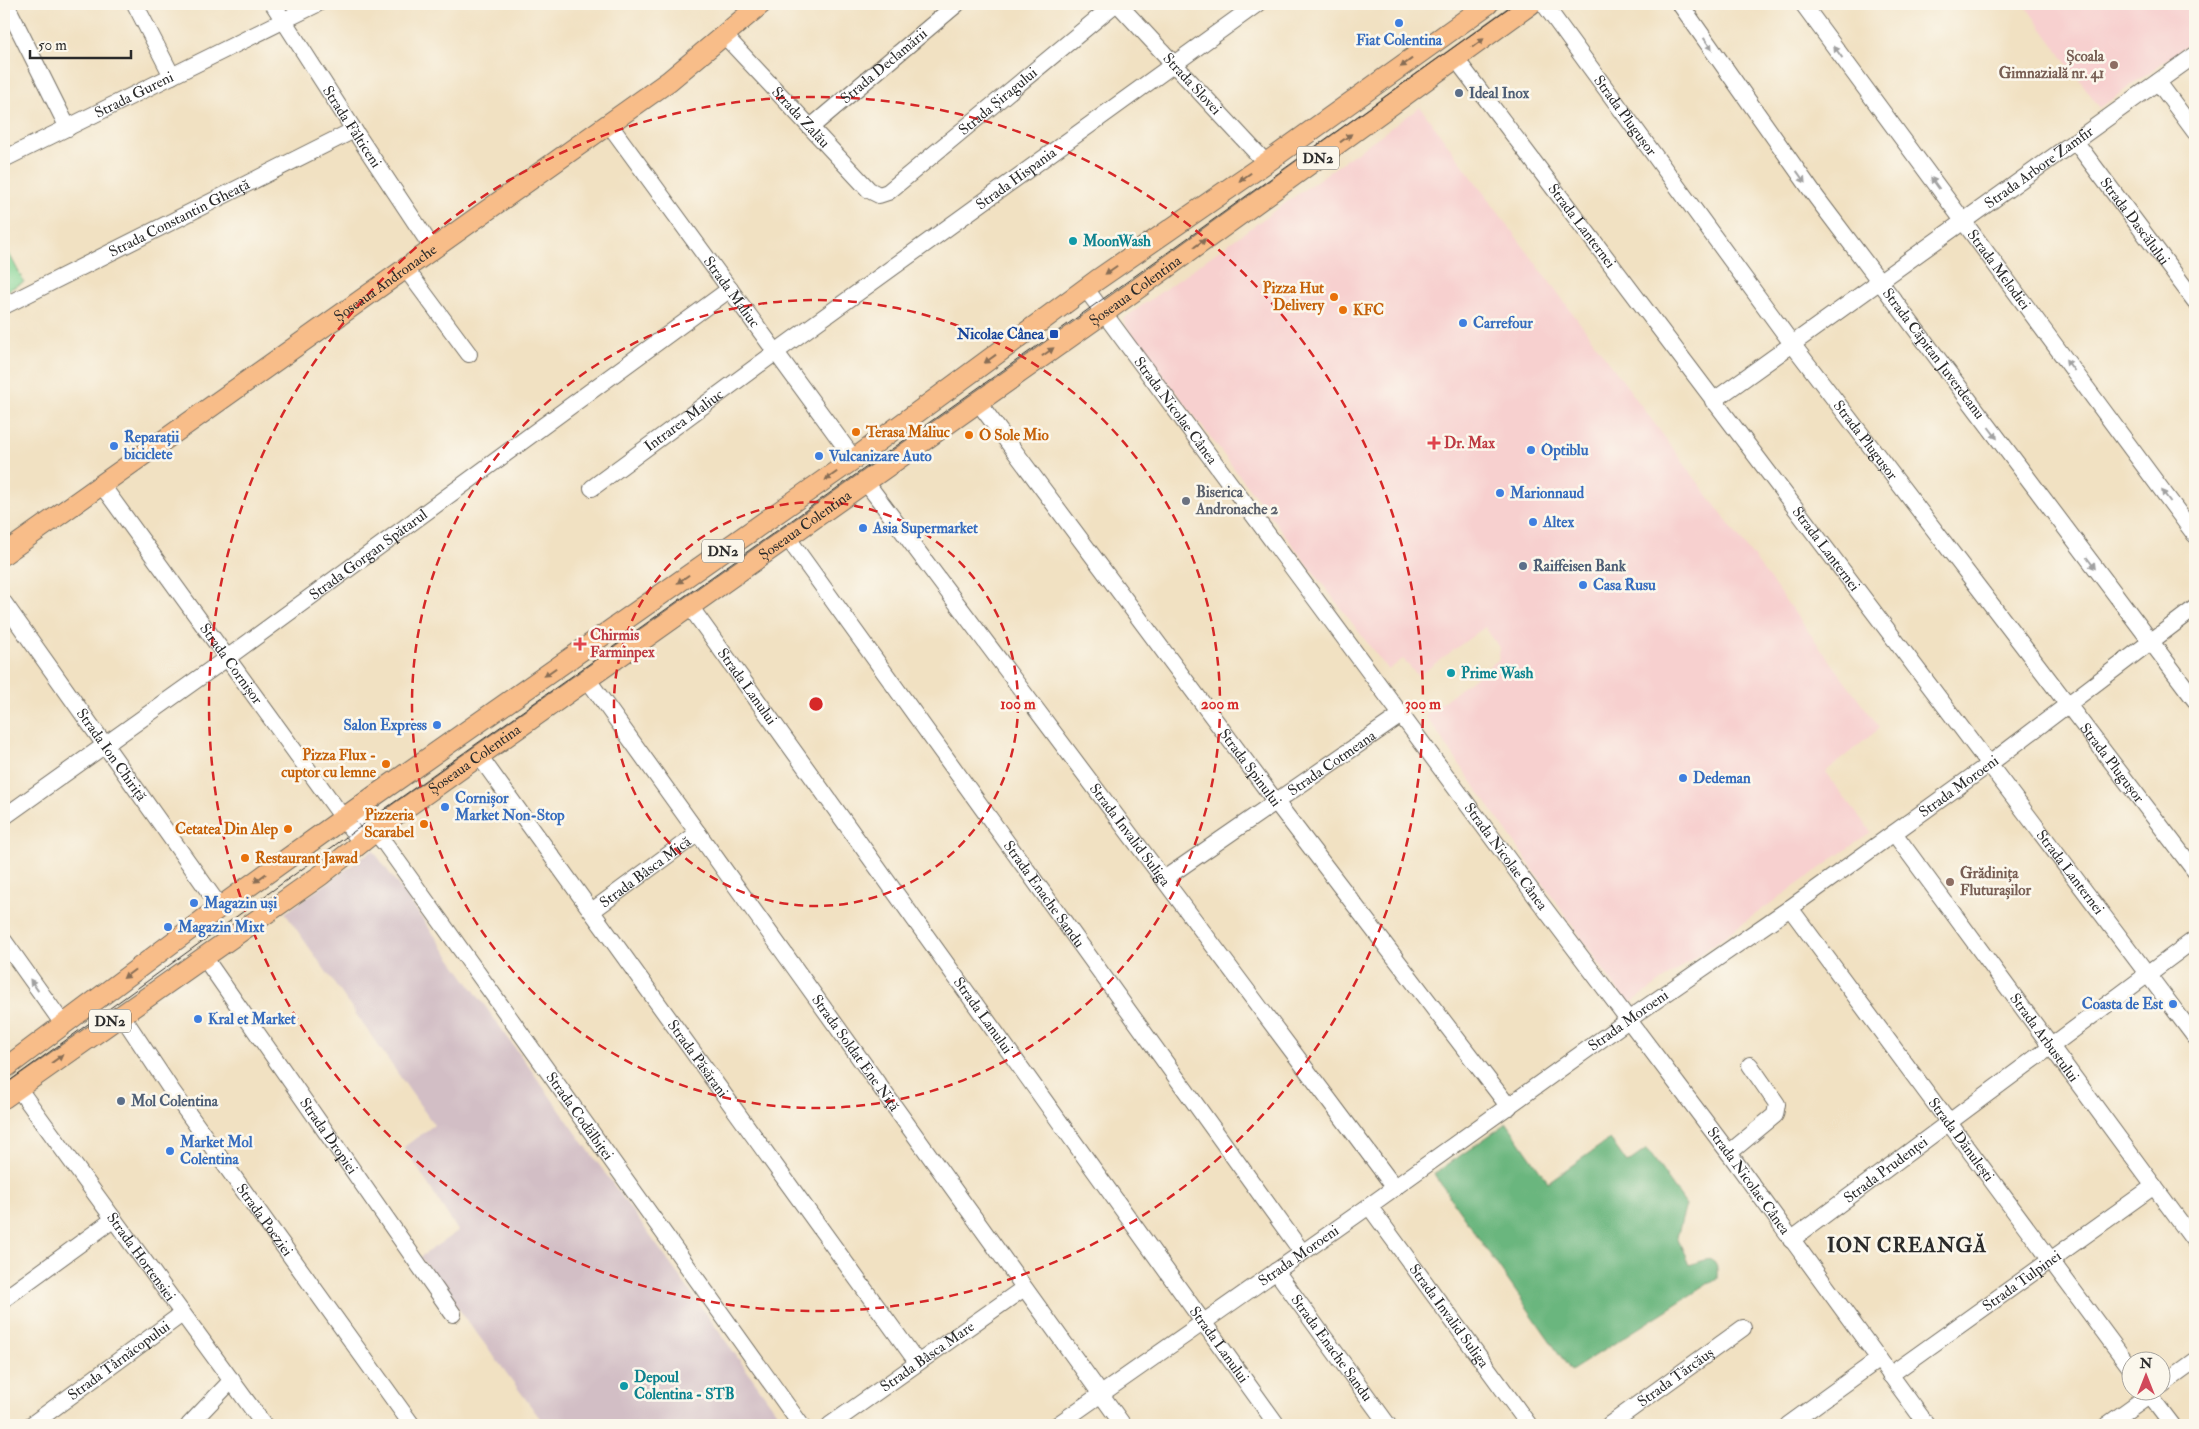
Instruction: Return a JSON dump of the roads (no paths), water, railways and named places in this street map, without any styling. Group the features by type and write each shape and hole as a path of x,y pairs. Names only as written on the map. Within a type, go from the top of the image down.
{"main road":[{"name":"Șoseaua Andronache","path":"4,554 669,81 761,4"},
{"name":"Șoseaua Colentina","path":"4,1069 220,907 349,814 854,460 1086,289 1488,4"},
{"name":"Șoseaua Colentina","path":"11,1093 120,1014 374,840 397,814 1104,313 1532,4"}],"street":[{"path":"6,4 68,128"},
{"path":"136,4 172,76"},
{"name":"Strada Fălticeni","path":"273,4 354,130 434,249"},
{"name":"Strada Gureni","path":"4,159 318,4"},
{"name":"Strada Declamării","path":"811,127 957,4"},
{"name":"Strada Slovei","path":"1116,4 1175,64 1266,163"},
{"name":"Strada Șiragului","path":"879,195 888,192 1116,4"},
{"name":"Strada Hispania","path":"776,352 1257,4"},
{"name":"Strada Plugușor","path":"1544,4 1793,345 2195,871"},
{"name":"Strada Căpitan Juverdeanu","path":"1680,4 1816,197 2195,700"},
{"name":"Strada Melodiei","path":"1803,4 2195,535"},
{"name":"Strada Zalău","path":"725,36 869,190 879,195"},
{"name":"Strada Arbore Zamfir","path":"1713,402 2195,55"},
{"name":"Strada Lanternei","path":"1456,59 1713,402 2195,1038"},
{"path":"2158,82 2195,132"},
{"name":"Strada Maliuc","path":"609,124 854,460"},
{"name":"Strada Constantin Gheață","path":"4,306 354,130"},
{"name":"Strada Dascălului","path":"2076,141 2195,301"},
{"path":"406,269 469,354"},
{"name":"Strada Gorgan Spătarul","path":"4,817 227,658 730,289"},
{"name":"Strada Nicolae Cânea","path":"1086,289 1401,715 1729,1153 1927,1425"},
{"name":"Intrarea Maliuc","path":"592,488 776,352"},
{"name":"Strada Spinului","path":"978,402 1276,802 1509,1107"},
{"name":"Strada Invalid Suliga","path":"865,481 1395,1188"},
{"name":"Strada Cornișor","path":"101,484 227,658 349,814 374,840"},
{"name":"Strada Enache Sandu","path":"787,537 1302,1252"},
{"name":"Strada Ion Chiriță","path":"4,603 220,907"},
{"name":"Strada Lanului","path":"690,605 1278,1425"},
{"name":"Strada Moroeni","path":"1057,1425 1790,908 1988,765 2195,608"},
{"name":"Strada Soldat Ene Niță","path":"588,680 1123,1425"},
{"name":"Strada Cotmeana","path":"1164,879 1401,715"},
{"name":"Strada Păsărani","path":"480,757 917,1362"},
{"name":"Strada Bâsca Mică","path":"592,911 698,833"},
{"name":"Strada Arbustului","path":"1894,833 2195,1242"},
{"name":"Strada Codălbiței","path":"374,840 801,1425"},
{"name":"Strada Dănulești","path":"1790,908 2122,1357"},
{"name":"Strada Prudenței","path":"1791,1240 2195,939"},
{"path":"4,941 63,1024"},
{"name":"Strada Dropiei","path":"204,957 454,1314"},
{"name":"Strada Poeziei","path":"120,1014 172,1091 412,1425"},
{"path":"1729,1153 1775,1115 1777,1110 1773,1099 1750,1065"},
{"name":"Strada Hortensiei","path":"11,1093 114,1220 264,1425"},
{"name":"Strada Tulpinei","path":"1890,1375 2154,1186"},
{"name":"Strada Invalid Suliga","path":"1370,1206 1529,1425"},
{"path":"4,1299 114,1220"},
{"name":"Strada Enache Sandu","path":"1276,1271 1388,1425"},
{"name":"Strada Bâsca Mare","path":"830,1425 1024,1288"},
{"name":"Strada Târnăcopului","path":"31,1425 182,1314"},
{"name":"Strada Tărcăuș","path":"1608,1425 1743,1328"},
{"path":"1788,1425 1878,1360"},
{"path":"2172,1377 2195,1361"},
{"path":"189,1425 232,1380"},
{"path":"2107,1425 2138,1402"},
{"path":"2159,1402 2172,1425"}],"tram line":[{"path":"4,1085 389,806 1054,334 1514,4"}],"place":[{"name":"Fiat Colentina","path":"1399,23"},
{"name":"Școala Gimnazială nr. 41","path":"2114,65"},
{"name":"Ideal Inox","path":"1459,93"},
{"name":"MoonWash","path":"1073,241"},
{"name":"Pizza Hut Delivery","path":"1334,297"},
{"name":"KFC","path":"1343,310"},
{"name":"Carrefour","path":"1463,323"},
{"name":"Nicolae Cânea","path":"1054,334"},
{"name":"Terasa Maliuc","path":"856,432"},
{"name":"O Sole Mio","path":"969,435"},
{"name":"Dr. Max","path":"1434,443"},
{"name":"Reparații biciclete","path":"114,446"},
{"name":"Optiblu","path":"1531,450"},
{"name":"Vulcanizare Auto","path":"819,456"},
{"name":"Marionnaud","path":"1500,493"},
{"name":"Biserica Andronache 2","path":"1186,501"},
{"name":"Altex","path":"1533,522"},
{"name":"Asia Supermarket","path":"863,528"},
{"name":"Raiffeisen Bank","path":"1523,566"},
{"name":"Casa Rusu","path":"1583,585"},
{"name":"Chirmis Farminpex","path":"580,644"},
{"name":"Prime Wash","path":"1451,673"},
{"name":"Salon Express","path":"437,725"},
{"name":"Pizza Flux - cuptor cu lemne","path":"386,764"},
{"name":"Dedeman","path":"1683,778"},
{"name":"Cornișor Market Non-Stop","path":"445,807"},
{"name":"Pizzeria Scarabel","path":"424,824"},
{"name":"Cetatea Din Alep","path":"288,829"},
{"name":"Restaurant Jawad","path":"245,858"},
{"name":"Grădinița Fluturașilor","path":"1950,882"},
{"name":"Magazin uși","path":"194,903"},
{"name":"Magazin Mixt","path":"168,927"},
{"name":"Coasta de Est","path":"2173,1004"},
{"name":"Kral et Market","path":"198,1019"},
{"name":"Mol Colentina","path":"121,1101"},
{"name":"Market Mol Colentina","path":"170,1151"},
{"name":"Depoul Colentina - STB","path":"624,1386"}],"district":[{"name":"ION CREANGĂ","path":"1907,1245"}]}
